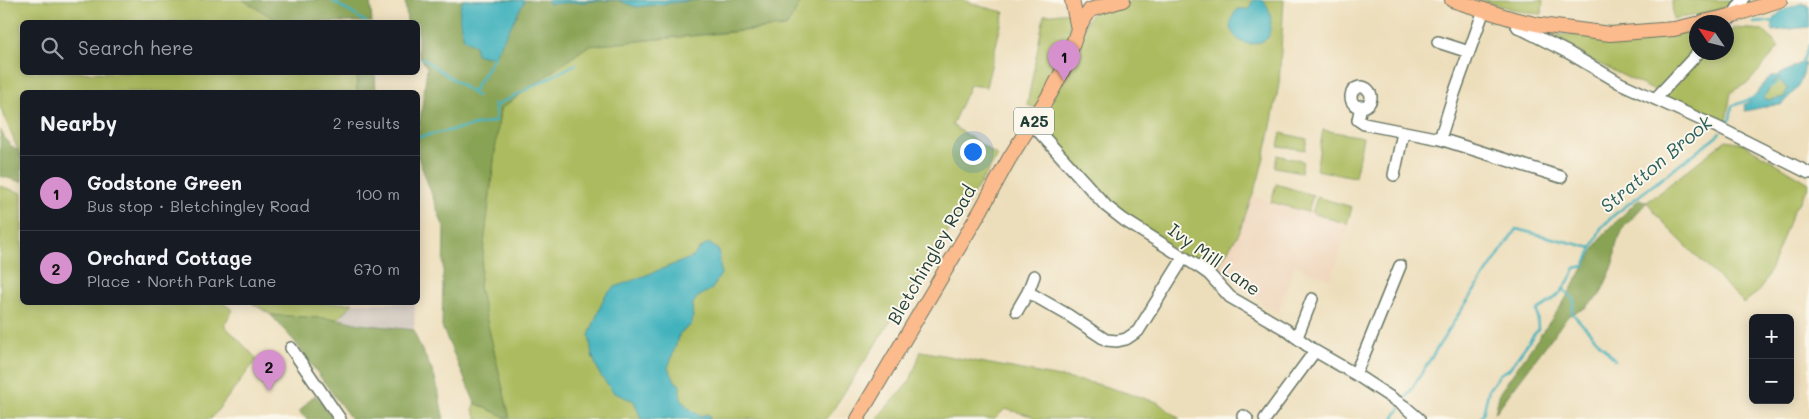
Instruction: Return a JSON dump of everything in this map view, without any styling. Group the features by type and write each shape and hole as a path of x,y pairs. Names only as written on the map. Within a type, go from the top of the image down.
{"main road":[{"path":"1072,0 1078,29"},
{"path":"1076,0 1090,10 1123,0"},
{"path":"1452,0 1513,19 1540,25 1610,34 1674,29 1689,26"},
{"path":"1734,17 1780,0"},
{"name":"A25","path":"1078,29 1090,10"},
{"name":"Bletchingley Road","path":"858,419 1066,64 1078,29"}],"street":[{"path":"1733,15 1743,0"},
{"path":"1445,141 1454,94 1484,10"},
{"path":"1513,19 1518,27 1569,53 1620,83 1809,173"},
{"path":"1442,47 1469,52"},
{"path":"1655,99 1691,60"},
{"path":"1361,106 1358,120 1364,124 1445,141 1561,177"},
{"name":"Ivy Mill Lane","path":"1032,124 1106,206 1124,220 1209,274 1230,297 1285,328 1315,351 1402,404 1419,419"},
{"path":"1394,175 1403,133"},
{"path":"1028,292 1106,340 1126,340 1138,331 1184,257"},
{"path":"1355,374 1366,352 1400,266"},
{"path":"1016,312 1028,292 1034,276"},
{"path":"1297,337 1312,299"},
{"path":"291,348 340,419"},
{"path":"1266,419 1315,351"}],"shaded area":[{"path":"1253,196 1350,224 1331,280 1295,265 1278,314 1217,269 1239,233"},
{"path":"352,305 415,305 414,330 360,324 338,319"}],"green space":[{"path":"0,0 244,0 278,20 20,20 20,75 357,75 356,90 20,90 20,154 0,107"},
{"path":"243,0 370,0 372,20 277,20"},
{"path":"405,0 802,0 787,26 588,46 500,109 479,287 510,419 475,403 442,327 444,228 420,162 420,122 427,68 420,56 420,20 407,20"},
{"path":"801,0 964,0 1004,12 986,87 970,85 952,125 998,156 827,419 510,419 479,287 500,109 588,46 786,27"},
{"path":"1134,0 1284,0 1279,84 1259,177 1239,233 1212,275 1114,210 1045,133 1041,124 1089,17 1096,11"},
{"path":"1479,0 1543,0 1542,14 1528,13"},
{"path":"1672,0 1738,0 1724,8 1673,19"},
{"path":"1070,12 1068,39 1055,73 1036,108 1027,105 1044,15"},
{"path":"1734,28 1763,30 1779,47 1749,82 1731,92 1726,122 1665,97 1697,60 1734,60"},
{"path":"1689,31 1689,58 1657,92 1591,60 1552,34 1610,37"},
{"path":"357,75 375,75 376,90 357,90"},
{"path":"1779,78 1789,87 1784,97 1769,100 1764,98 1773,82"},
{"path":"0,129 7,141 18,150 20,156 20,181 0,176"},
{"path":"1323,130 1363,137 1355,177 1316,170"},
{"path":"1281,133 1307,139 1305,150 1278,146"},
{"path":"1726,140 1742,143 1809,183 1790,219 1768,276 1757,293 1744,303 1667,227 1647,202"},
{"path":"1277,155 1303,161 1301,172 1275,167"},
{"path":"1276,184 1313,195 1308,212 1271,202"},
{"path":"0,186 20,192 20,305 226,305 233,310 224,325 257,359 211,419 0,419"},
{"path":"1317,197 1352,207 1347,224 1312,213"},
{"path":"1639,199 1647,202 1624,227 1616,245 1614,264 1600,295 1585,308 1568,316 1495,413 1500,392 1563,303 1602,236"},
{"path":"255,305 351,305 338,319 271,315"},
{"path":"271,315 338,319 360,324 414,330 435,379 444,419 351,419 295,342"},
{"path":"921,351 1097,384 1157,402 1180,419 1035,419 1032,416 1005,409 995,419 876,419 910,381"},
{"path":"316,395 334,419 307,419 299,412"},
{"path":"475,403 509,419 477,419 473,410"}],"water":[{"path":"463,0 525,0 495,55 486,57 476,54 475,45 464,39 460,24"},
{"path":"548,0 617,0 548,4"},
{"path":"617,0 698,0 636,7"},
{"path":"1253,0 1263,0 1269,9 1271,23 1268,38 1257,43 1246,44 1237,39 1230,28 1236,11 1238,9 1249,9"},
{"path":"1802,3 1809,6 1809,27 1772,31 1774,19 1777,15 1785,9"},
{"path":"1801,63 1805,64 1802,78 1795,91 1781,105 1745,111 1744,105 1752,99 1771,76 1777,76","holes":["1779,78 1785,87 1788,88 1784,97 1769,100 1764,98 1773,82"]},
{"path":"709,243 719,251 721,274 712,289 698,297 694,302 691,325 680,333 668,368 676,382 680,385 684,404 700,416 708,414 710,419 641,419 634,401 614,393 600,375 592,355 589,335 605,295 615,287 693,257 698,250"}],"waterway":[{"path":"331,0 363,20"},
{"path":"1754,23 1775,21"},
{"name":"Stratton Brook","path":"1801,65 1809,45"},
{"path":"472,93 495,55"},
{"path":"422,58 477,96"},
{"path":"494,103 495,106 576,64"},
{"name":"Stratton Brook","path":"1769,88 1783,78"},
{"name":"Stratton Brook","path":"1723,127 1730,119 1732,106 1756,97"},
{"path":"420,137 496,121 495,106"},
{"name":"Stratton Brook","path":"1404,401 1460,312 1516,229 1592,248 1601,228 1614,215 1720,132"},
{"path":"1479,419 1483,414 1489,389 1500,374 1509,369 1538,329 1537,310 1560,293 1575,268 1584,266 1592,248"},
{"path":"1563,289 1574,300 1572,313 1615,360"},
{"name":"Stratton Brook","path":"1393,419 1400,408"}],"place":[{"name":"Godstone Green","path":"1064,81"},
{"name":"Orchard Cottage","path":"269,391"}]}
